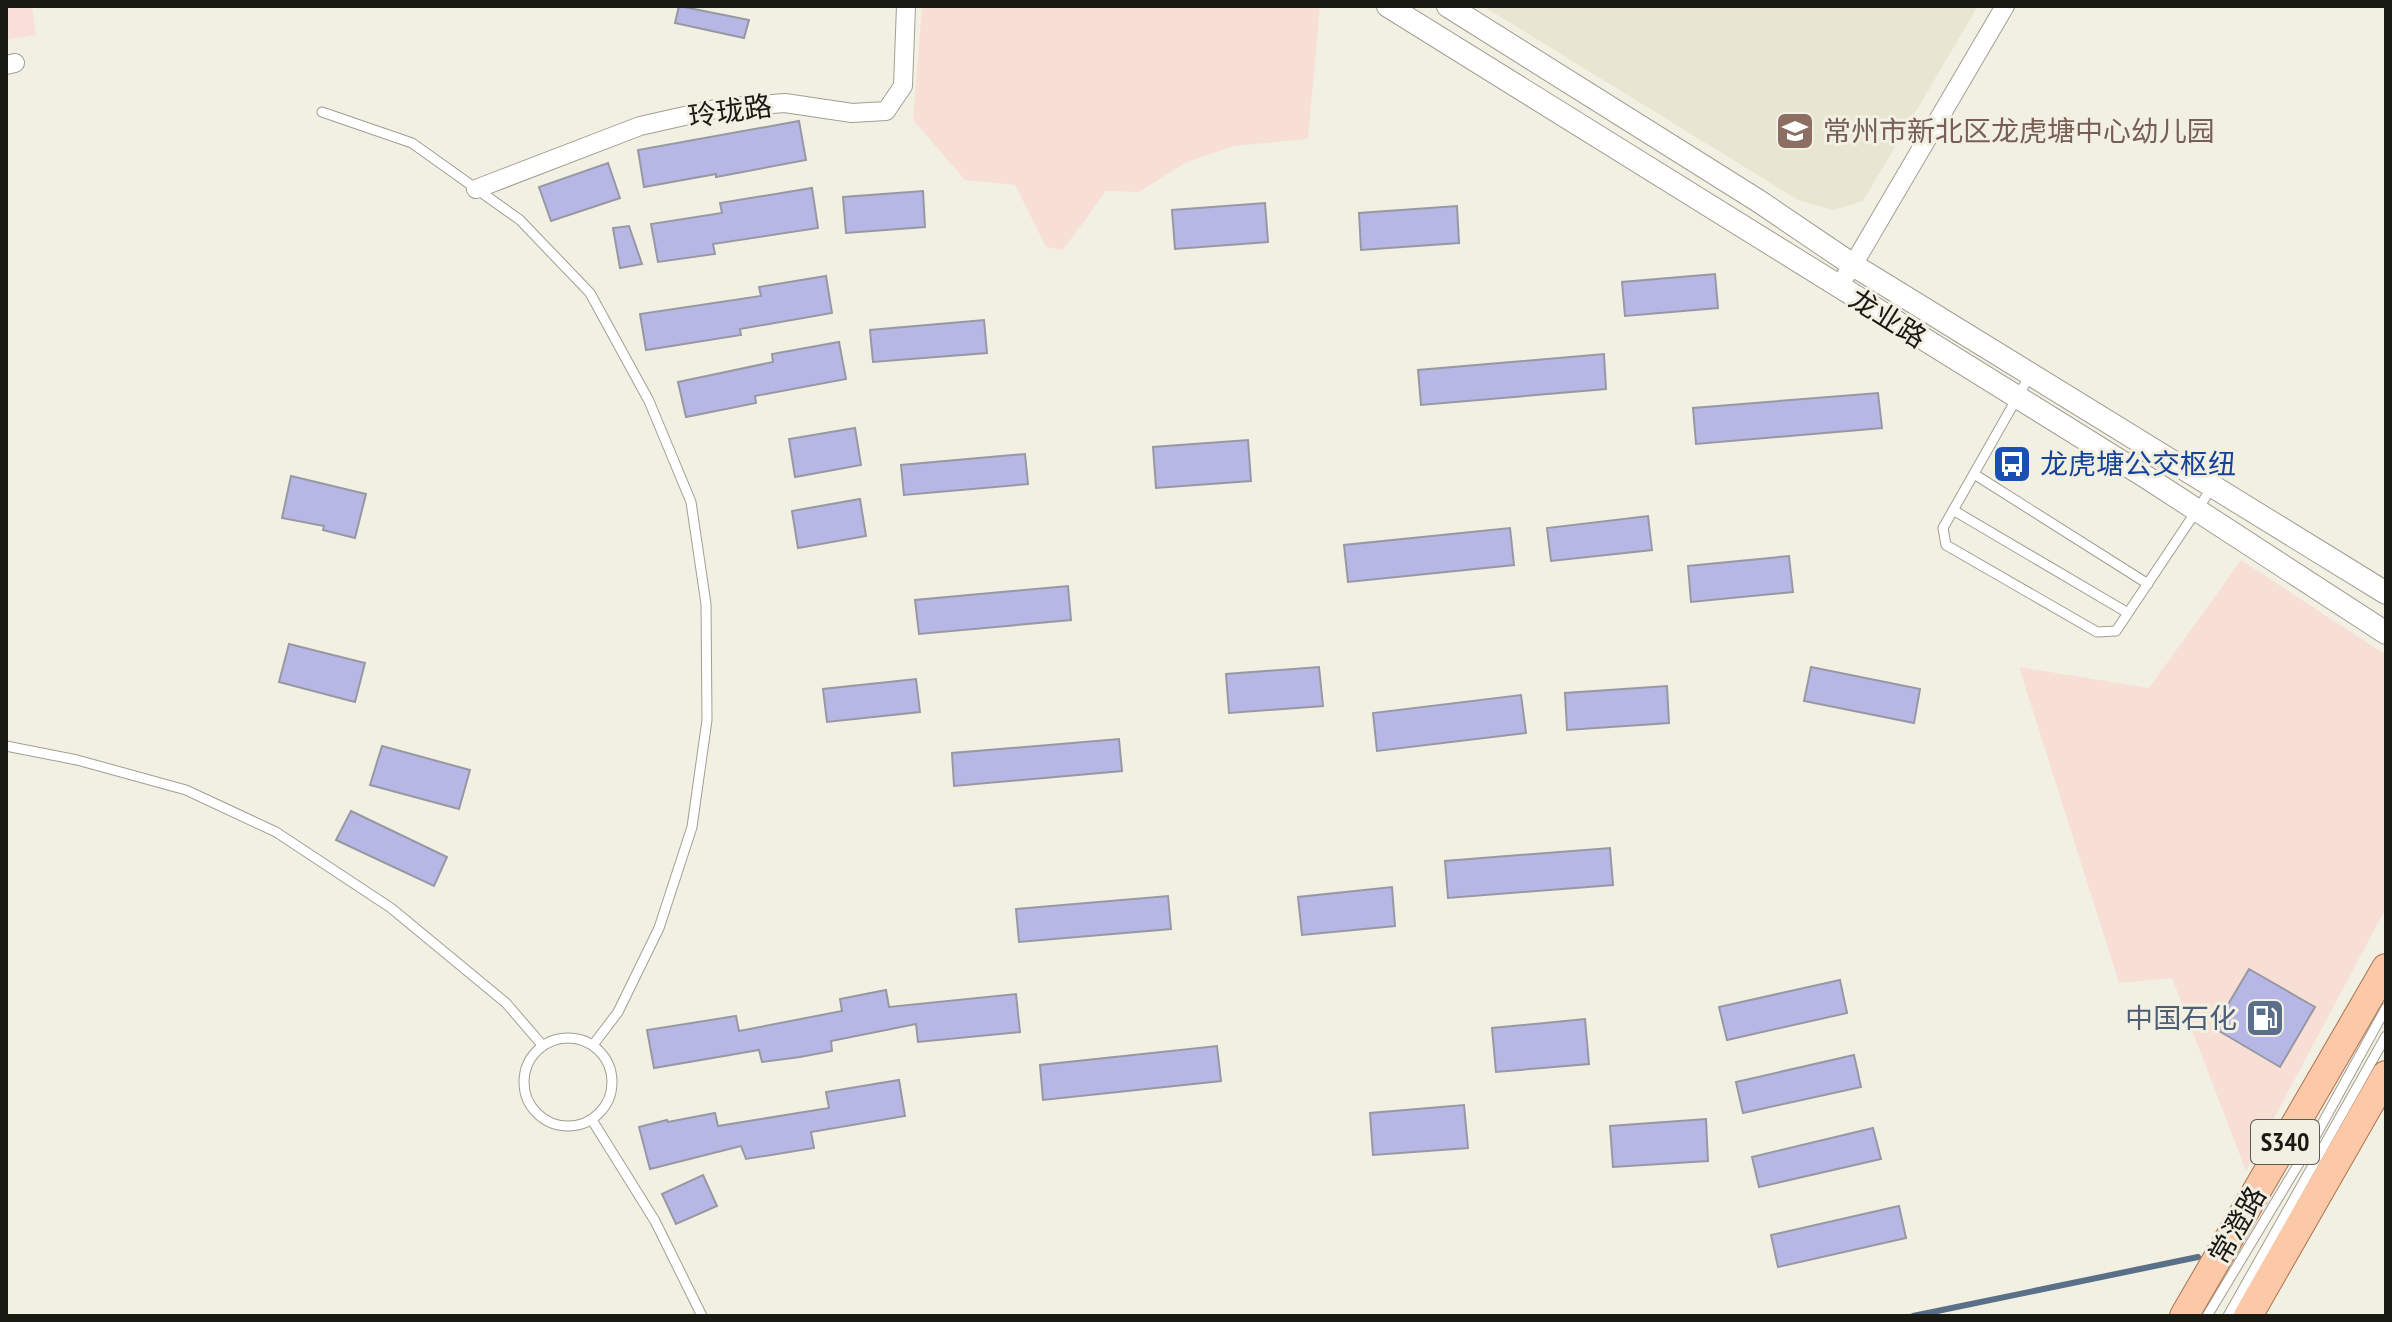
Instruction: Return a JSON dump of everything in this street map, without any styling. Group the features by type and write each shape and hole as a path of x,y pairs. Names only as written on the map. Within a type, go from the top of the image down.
{"main road":[{"name":"常澄路","path":"2184,1316 2386,968"},
{"name":"常澄路","path":"2248,1316 2386,1075"}],"street":[{"name":"玲珑路","path":"476,189 640,126 720,108 785,103 852,113 886,111 903,86 906,6"},
{"name":"龙业路","path":"1388,6 2197,510 2386,633"},
{"name":"龙业路","path":"1448,6 1757,200 1853,265 2386,593"},
{"path":"1838,287 2005,6"}],"lane":[{"path":"322,112 412,143 520,220 590,293 649,401 691,502 706,604 707,720 692,827 659,928 618,1012 593,1045"},
{"path":"2031,374 1943,528 1946,545 2097,632 2116,631 2213,486"},
{"path":"1974,474 2148,584"},
{"path":"1953,510 2128,613"},
{"path":"6,746 77,760 186,790 276,832 413,925 506,1003 543,1046"},
{"path":"2207,1316 2316,1135 2386,1008"},
{"path":"2228,1316 2386,1036"},
{"path":"579,1039 593,1045 605,1058 612,1074 612,1091 605,1108 592,1120 575,1127 556,1125 539,1116 527,1102 523,1083 527,1065 550,1041 579,1039"},
{"path":"592,1120 655,1221 702,1316"}],"shaded area":[{"path":"6,6 32,6 36,35 6,40"},
{"path":"922,6 1320,6 1308,139 1234,146 1187,162 1139,192 1106,191 1063,250 1046,247 1015,185 965,180 913,120"},
{"name":"常州市新北区龙虎塘中心幼儿园","path":"1483,6 1978,6 1863,201 1834,210 1800,201"},
{"path":"2241,560 2386,655 2386,908 2246,1171 2172,978 2119,983 2019,667 2149,688"}],"building":[{"path":"679,6 749,20 744,38 675,23"},
{"path":"799,121 806,160 644,187 638,150"},
{"path":"608,163 620,198 551,221 539,187"},
{"path":"812,188 818,228 713,244 715,254 658,262 651,224 722,213 720,203"},
{"path":"923,191 925,227 846,233 843,197"},
{"path":"1265,203 1268,242 1175,249 1172,210"},
{"path":"1457,206 1459,243 1361,250 1359,213"},
{"path":"629,226 642,264 620,268 613,228"},
{"path":"1715,274 1718,308 1625,316 1622,282"},
{"path":"826,276 832,313 740,329 741,335 646,350 640,314 761,296 759,287"},
{"path":"984,320 987,353 873,362 870,330"},
{"path":"839,342 846,379 755,396 756,403 686,417 678,382 773,362 772,354"},
{"path":"1604,354 1606,389 1421,405 1418,370"},
{"path":"1878,393 1882,428 1696,444 1693,408"},
{"path":"855,428 861,465 795,477 789,439"},
{"path":"1248,440 1251,481 1156,488 1153,447"},
{"path":"1025,454 1028,484 904,495 901,465"},
{"path":"291,476 366,494 355,538 323,530 324,526 282,518"},
{"path":"860,499 866,536 798,548 792,511"},
{"path":"1648,516 1652,550 1551,561 1547,528"},
{"path":"1510,528 1514,565 1348,582 1344,545"},
{"path":"1789,556 1793,592 1691,602 1688,566"},
{"path":"1068,586 1071,620 919,634 915,600"},
{"path":"289,644 365,663 355,702 279,682"},
{"path":"1319,667 1323,706 1229,713 1226,674"},
{"path":"1811,667 1920,689 1914,723 1804,701"},
{"path":"916,679 920,712 827,722 823,689"},
{"path":"1667,686 1669,723 1567,730 1565,693"},
{"path":"1521,695 1526,733 1377,751 1373,713"},
{"path":"1119,739 1122,771 954,786 952,753"},
{"path":"382,746 470,770 459,809 370,785"},
{"path":"351,811 447,857 434,886 336,840"},
{"path":"1610,848 1613,885 1448,898 1445,861"},
{"path":"1392,887 1395,926 1302,935 1298,897"},
{"path":"1168,896 1171,929 1019,942 1016,909"},
{"name":"中国石化","path":"2249,969 2315,1007 2280,1067 2214,1028"},
{"path":"1840,980 1847,1013 1727,1040 1719,1007"},
{"path":"886,990 889,1007 1016,994 1020,1032 918,1042 916,1024 831,1041 832,1051 800,1057 762,1062 759,1050 654,1068 647,1030 736,1016 739,1031 842,1011 840,999"},
{"path":"1585,1019 1589,1064 1496,1072 1492,1028"},
{"path":"1217,1046 1221,1081 1043,1100 1040,1065"},
{"path":"1854,1055 1861,1087 1743,1113 1736,1082"},
{"path":"899,1080 905,1116 811,1132 814,1148 746,1159 741,1146 650,1169 639,1127 715,1113 718,1126 829,1108 826,1092"},
{"path":"1464,1105 1468,1148 1373,1155 1370,1113"},
{"path":"1706,1119 1708,1161 1613,1167 1610,1126"},
{"path":"1873,1128 1881,1159 1759,1187 1752,1157"},
{"path":"703,1175 717,1206 676,1224 662,1194"},
{"path":"1899,1206 1906,1238 1778,1267 1771,1235"}],"waterway":[{"path":"1913,1316 2198,1257"}],"place":[{"name":"常州市新北区龙虎塘中心幼儿园","path":"1795,131"},
{"name":"龙虎塘公交枢纽","path":"2012,464"},
{"name":"中国石化","path":"2265,1018"}]}
